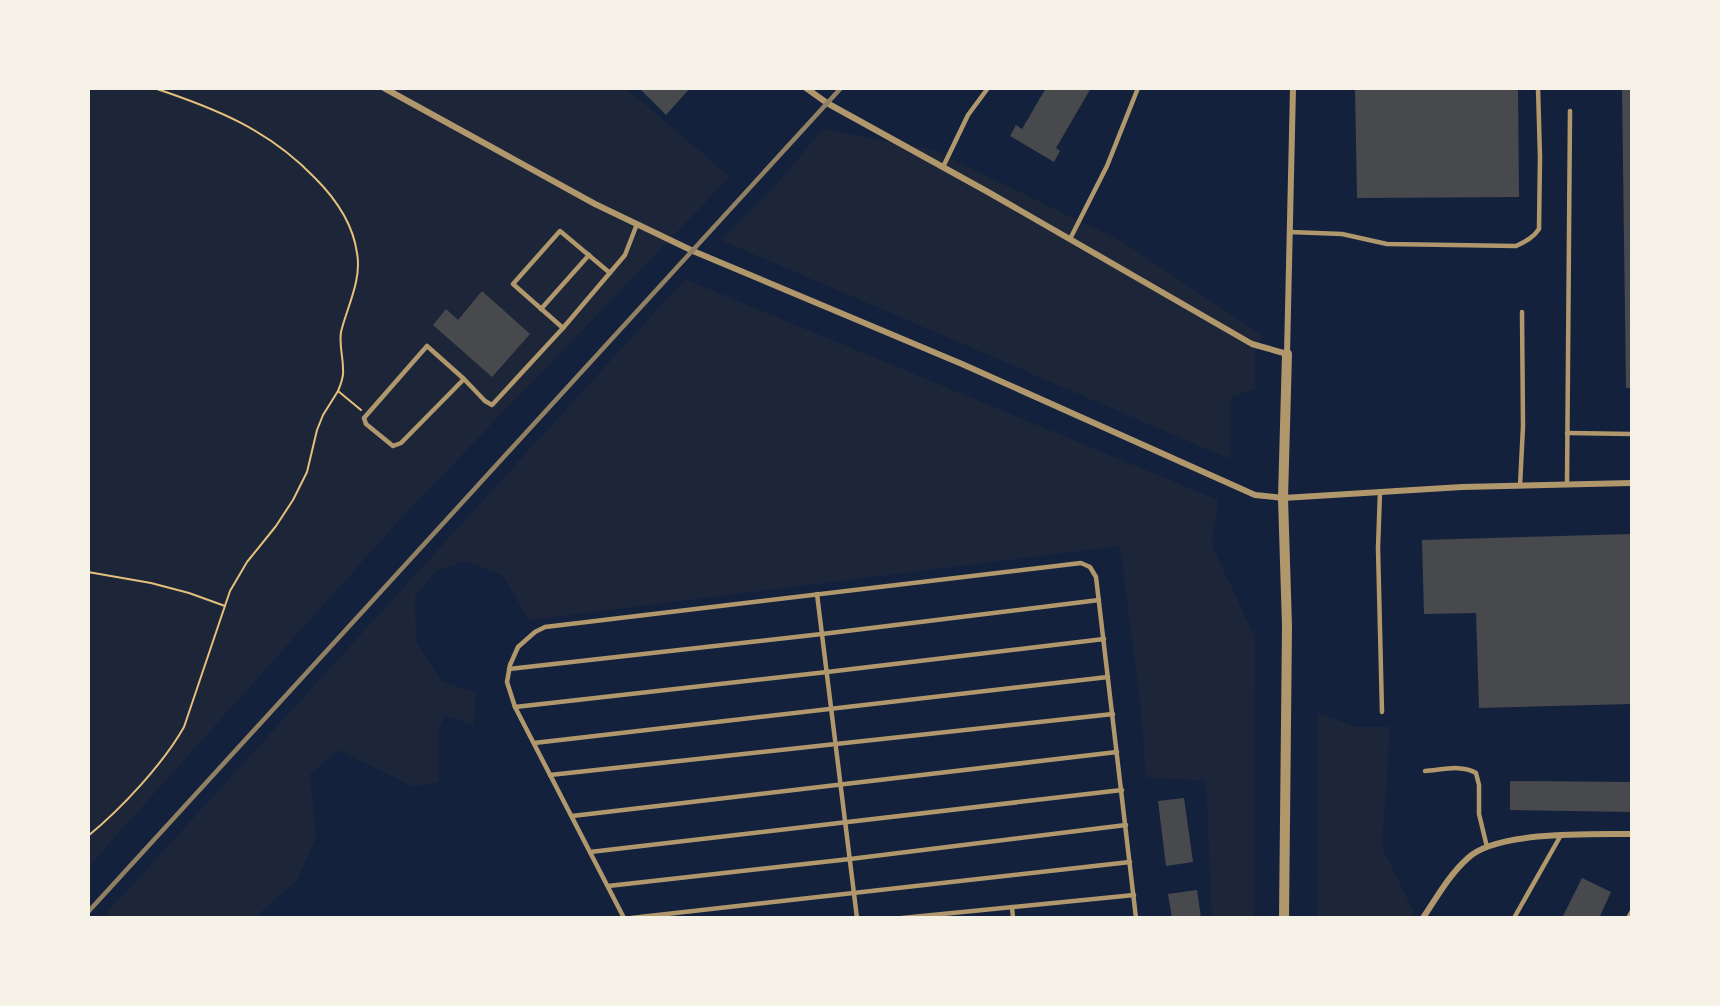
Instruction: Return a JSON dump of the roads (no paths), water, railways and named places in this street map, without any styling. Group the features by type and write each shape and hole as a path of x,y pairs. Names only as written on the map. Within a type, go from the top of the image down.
{"street":[{"path":"384,88 595,204 693,250 962,364 1255,495 1283,498 1462,487 1632,483"},
{"path":"806,88 827,103 943,166 1252,344 1287,354"},
{"path":"1284,918 1287,626 1283,498 1293,88"},
{"path":"1423,918 1445,884 1468,856 1487,847 1524,838 1632,834"}],"lane":[{"path":"943,166 968,115 988,88"},
{"path":"1070,239 1107,166 1138,88"},
{"path":"1290,232 1342,234 1387,244 1516,246 1526,241 1539,229 1538,88"},
{"path":"1567,485 1570,111"},
{"path":"464,379 402,443 393,446 366,424 364,418 427,346 464,379 485,401 492,405 563,328 625,255 638,224"},
{"path":"563,328 513,284 560,231 610,273"},
{"path":"541,309 589,255"},
{"path":"1520,486 1523,426 1522,312"},
{"path":"1567,433 1632,434"},
{"path":"1380,492 1378,548 1382,712"},
{"path":"624,918 515,707 507,682 509,669 518,647 535,632 545,627 1081,563 1090,567 1096,577 1136,918"},
{"path":"817,594 857,918"},
{"path":"509,669 1099,600"},
{"path":"515,707 1104,639"},
{"path":"534,743 1108,677"},
{"path":"550,775 1113,714"},
{"path":"572,816 1117,752"},
{"path":"1425,771 1470,769 1476,773 1479,785 1479,814 1487,847"},
{"path":"590,852 1122,790"},
{"path":"608,886 1126,825"},
{"path":"1514,918 1561,835"},
{"path":"631,918 1130,862"},
{"path":"902,918 1134,895"},
{"path":"1012,907 1013,918"},
{"path":"1628,918 1632,911"}],"railway":[{"path":"88,912 841,88"}]}
